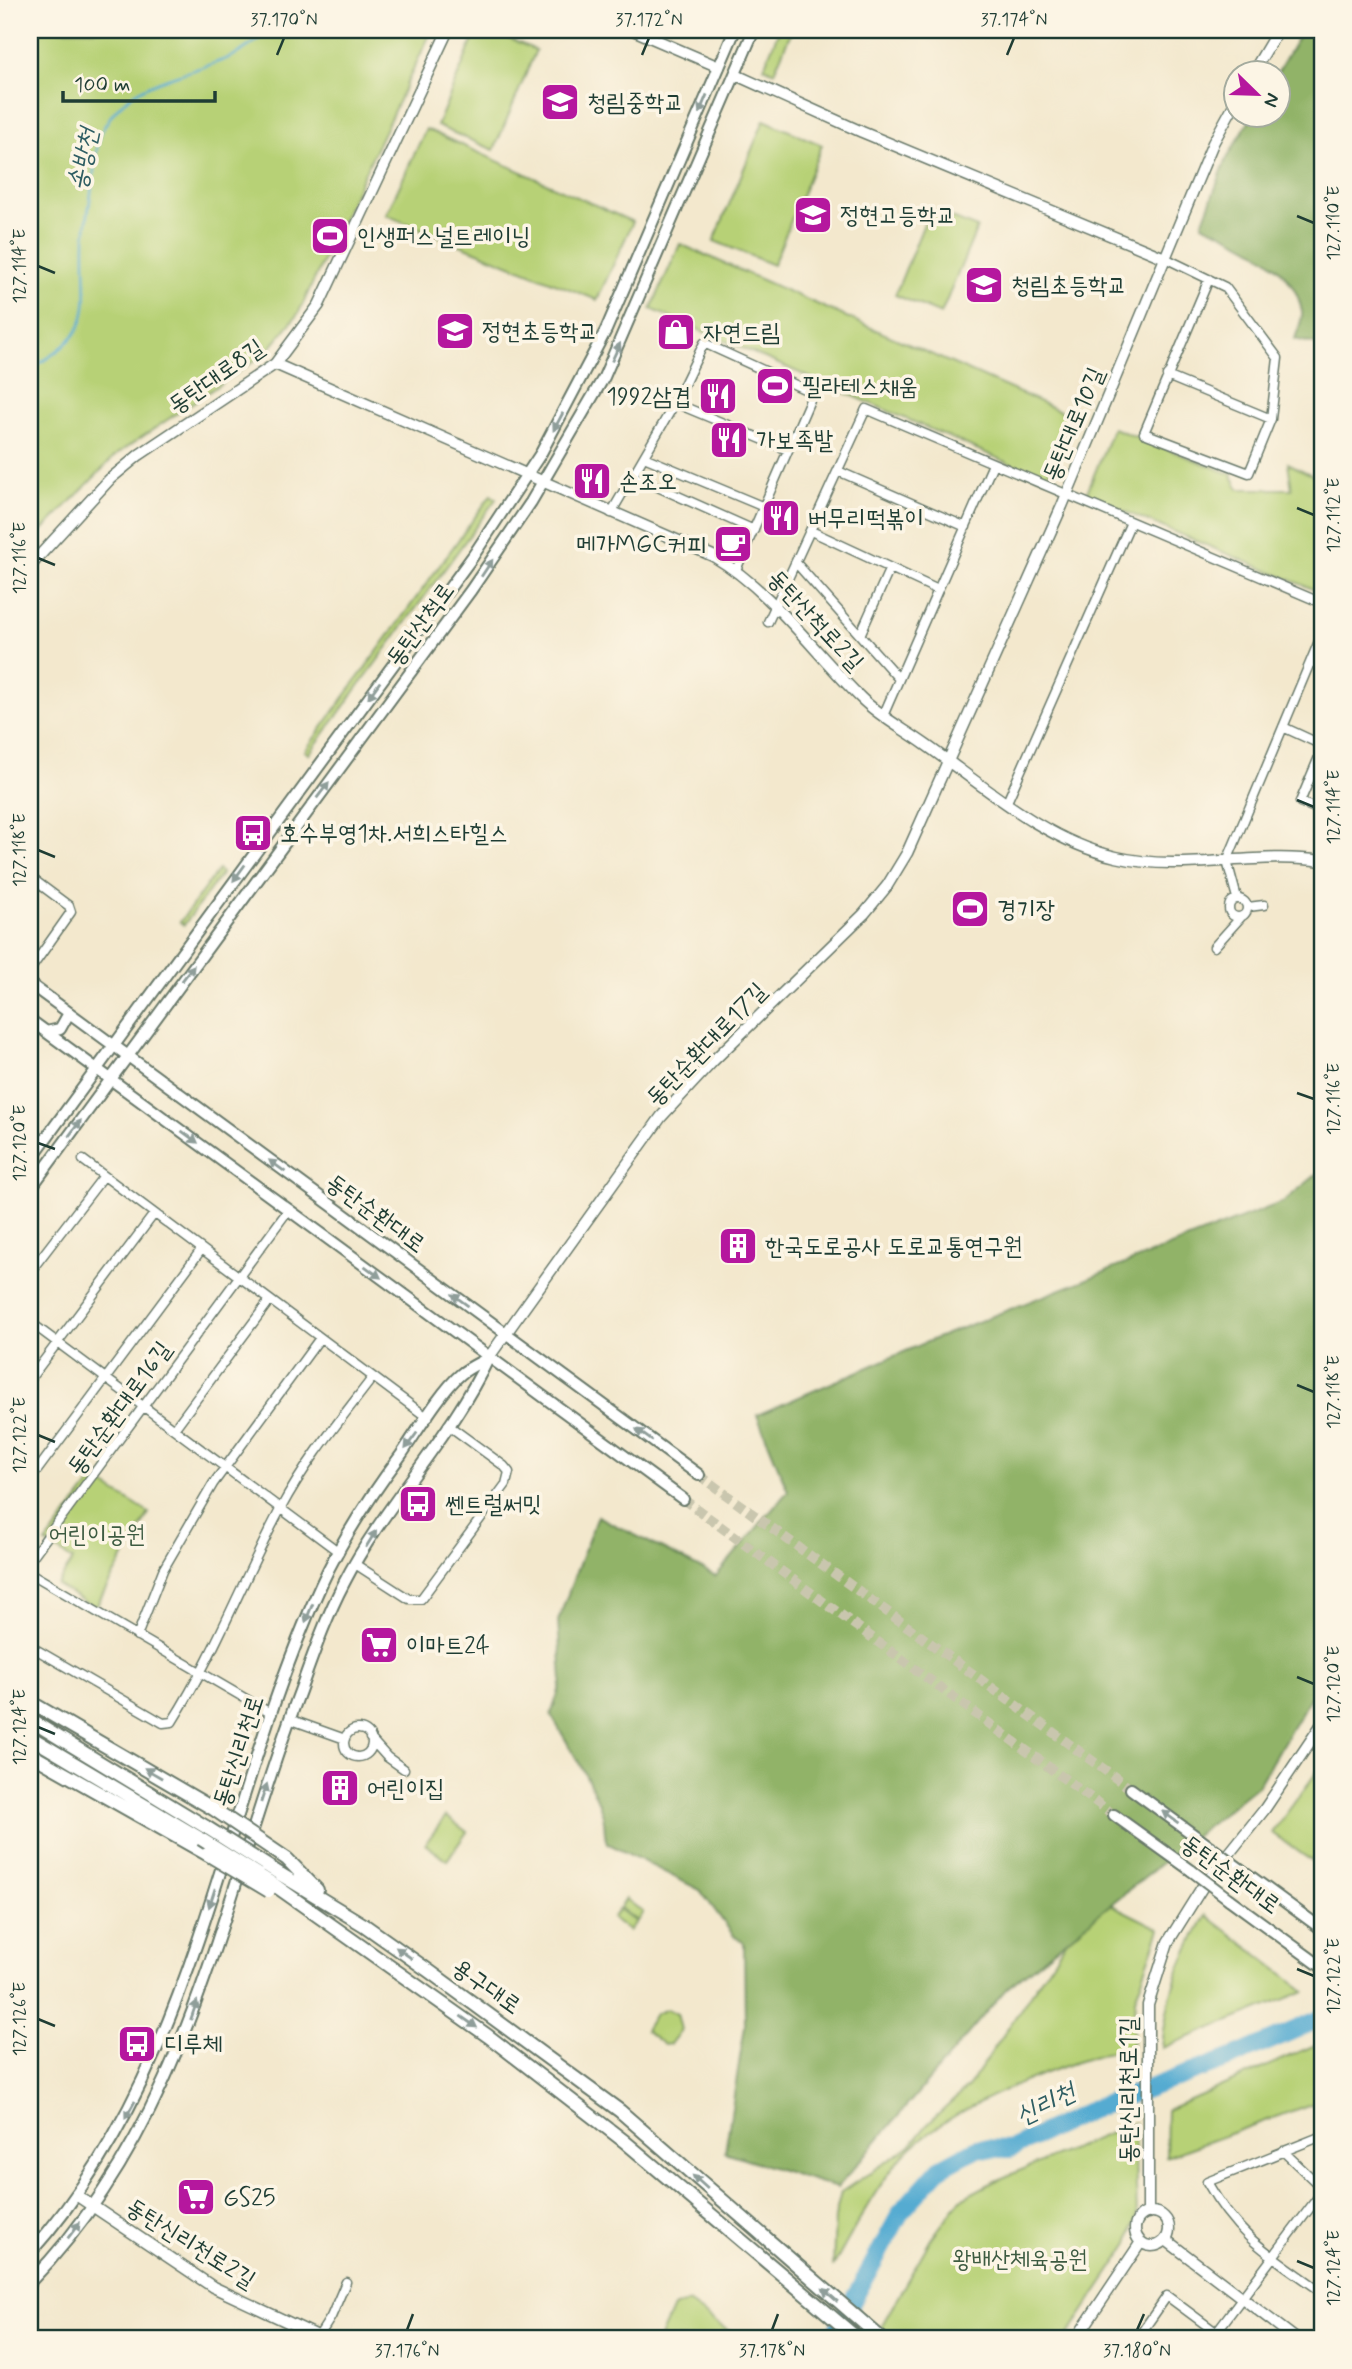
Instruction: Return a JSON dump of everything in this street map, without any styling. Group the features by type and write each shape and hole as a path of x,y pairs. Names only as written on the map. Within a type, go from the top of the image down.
{"highway":[{"path":"30,1702 212,1808 287,1859 330,1903"},
{"name":"용구대로","path":"30,1720 201,1838"},
{"name":"용구대로","path":"30,1737 274,1883 488,2036 624,2141 859,2339"},
{"path":"30,1755 201,1838 274,1883"},
{"name":"용구대로","path":"274,1883 330,1903 506,2024 620,2111 882,2339"}],"main road":[{"name":"동탄산척로","path":"30,1160 473,556 527,476 606,330 735,30"},
{"name":"동탄산척로","path":"30,1189 471,590 542,483 604,377 754,30"},
{"name":"동탄순환대로","path":"30,984 699,1475"},
{"path":"46,1032 64,1025 69,1013"},
{"name":"동탄순환대로","path":"30,1020 683,1499"},
{"name":"동탄신리천로","path":"30,2253 76,2195 128,2114 169,2026 272,1714 307,1616 338,1552 385,1476 459,1375 489,1357"},
{"name":"동탄신리천로","path":"30,2282 92,2206 144,2125 184,2038 289,1719 343,1584 475,1387 489,1357"},
{"path":"272,1714 289,1719"},
{"name":"동탄순환대로","path":"1130,1789 1322,1929"},
{"name":"동탄순환대로","path":"1114,1815 1322,1967"}],"street":[{"name":"동탄대로8길","path":"30,566 110,479 139,456 275,364 300,334 319,305 448,30"},
{"path":"633,30 719,67"},
{"path":"1260,60 1278,30"},
{"path":"736,75 862,132 1165,258 1209,279 1225,287 1278,358 1271,419 1249,473 1144,433 1209,279"},
{"name":"동탄대로10길","path":"950,763 1067,495 1213,143 1222,128"},
{"path":"611,513 675,403 704,343 813,393 736,570"},
{"name":"동탄산척로2길","path":"275,364 736,570 757,587 775,610 864,701 1007,802 1071,840 1117,857 1175,864 1282,858 1322,861"},
{"path":"1167,376 1271,419"},
{"path":"675,403 788,450"},
{"path":"768,622 797,564 866,409 1322,603"},
{"path":"644,457 764,507"},
{"path":"883,716 993,464"},
{"path":"838,471 966,527"},
{"path":"633,475 754,530"},
{"path":"1007,802 1131,522"},
{"path":"811,531 938,590"},
{"path":"797,564 899,679"},
{"path":"860,635 890,568"},
{"path":"1237,898 1227,861 1322,635"},
{"path":"1311,661 1322,667"},
{"path":"1283,727 1322,748 1300,802 1322,811"},
{"name":"동탄순환대로17길","path":"489,1357 661,1117 712,1062 864,914 887,886 907,853 950,763"},
{"path":"30,877 69,906 71,912 30,970"},
{"path":"1237,898 1245,901 1248,907"},
{"path":"1226,931 1230,904 1237,898"},
{"path":"1214,947 1248,907 1264,905"},
{"path":"1230,913 1241,917"},
{"path":"83,1160 428,1418"},
{"path":"30,1272 103,1177"},
{"name":"동탄순환대로16길","path":"30,1560 289,1209"},
{"path":"30,1379 154,1214"},
{"path":"30,1480 201,1250"},
{"path":"174,1429 270,1300"},
{"path":"30,1322 338,1552"},
{"path":"137,1636 163,1570 225,1467 320,1338"},
{"path":"30,1646 163,1723 172,1722 202,1674 281,1508 306,1467 373,1377"},
{"path":"355,1563 409,1599 421,1599 506,1484 509,1472 504,1466 448,1425"},
{"path":"30,1573 272,1714"},
{"path":"289,1719 345,1739"},
{"name":"동탄신리천로1길","path":"1141,2242 1136,2228 1140,2218 1148,2213 1148,2005 1168,1942 1203,1886 1264,1810 1322,1724"},
{"path":"387,1757 350,1755 345,1748 345,1739 355,1730 364,1731 387,1757 404,1769"},
{"path":"366,1754 371,1747 370,1738"},
{"path":"1322,2136 1207,2182 1224,2212 1246,2238 1322,2292"},
{"path":"1214,2336 1322,2190 1283,2151"},
{"name":"동탄신리천로2길","path":"76,2195 213,2287 319,2338"},
{"path":"1076,2339 1141,2242 1157,2246 1166,2240 1170,2230 1167,2220 1159,2213 1148,2213"},
{"path":"1166,2240 1296,2339"},
{"path":"319,2338 346,2281"},
{"path":"1137,2339 1167,2296 1214,2336 1225,2339"}],"green space":[{"path":"30,30 432,30 298,314 266,353 117,454 30,543"},
{"path":"477,30 488,30 536,50 494,150 437,126"},
{"path":"779,30 792,30 774,72 764,67"},
{"path":"1302,30 1322,30 1322,346 1295,339 1302,312 1297,295 1277,267 1249,247 1202,224 1226,160 1244,130 1292,130 1292,60 1285,60"},
{"path":"764,120 822,145 773,265 714,241"},
{"path":"426,129 633,222 597,300 386,215"},
{"path":"930,209 977,228 941,314 895,295"},
{"path":"680,244 1072,416 1046,479 651,309"},
{"path":"1113,428 1231,474 1239,489 1292,489 1288,463 1322,480 1322,593 1092,498 1087,492"},
{"path":"491,495 496,499 309,754 305,751"},
{"path":"218,870 222,873 184,925 180,922"},
{"path":"1322,1170 1322,1678 1258,1785 1006,1989 837,2188 725,2152 745,2026 744,1943 734,1936 700,1890 607,1843 603,1816 592,1787 551,1715 562,1681 558,1621 597,1516 716,1576 788,1491 757,1415 934,1339 1283,1202"},
{"name":"어린이공원","path":"94,1479 149,1513 95,1608 57,1585 73,1560 46,1543"},
{"path":"1322,1765 1322,1868 1272,1833"},
{"path":"446,1816 467,1832 447,1860 425,1844"},
{"path":"1096,1897 1160,1929 1135,1999 1132,2046 1074,2063 1009,2088 948,2120 922,2138 882,2182 833,2267 835,2217 841,2192 910,2146 927,2125 969,2086"},
{"path":"626,1899 643,1912 637,1921 620,1908"},
{"path":"619,1909 636,1922 629,1931 612,1918"},
{"path":"1206,1915 1305,1991 1162,2048 1171,1994 1188,1949"},
{"path":"667,2009 677,2014 681,2030 670,2044 664,2045 645,2030 655,2014"},
{"path":"1322,2042 1322,2100 1166,2157 1167,2110"},
{"name":"왕배산체육공원","path":"1134,2123 1137,2217 1129,2243 1065,2339 875,2337 931,2239 961,2199 995,2181"},
{"path":"688,2303 740,2339 659,2339 673,2308"}],"waterway":[{"name":"송방천","path":"30,369 68,342 78,329 83,316 85,241 96,154 102,131 113,114 125,100 140,90 232,56 270,30"},
{"name":"신리천","path":"832,2339 901,2212 940,2168 977,2148 1010,2149 1093,2109 1233,2057 1322,2018"}],"tunnel":[{"path":"699,1475 1131,1789"},
{"path":"683,1499 1114,1815"}],"place":[{"name":"청림중학교","path":"560,102"},
{"name":"정현고등학교","path":"813,215"},
{"name":"인생퍼스널트레이닝","path":"330,236"},
{"name":"청림초등학교","path":"984,285"},
{"name":"정현초등학교","path":"455,331"},
{"name":"자연드림","path":"676,332"},
{"name":"필라테스채움","path":"775,386"},
{"name":"1992삼겹","path":"718,396"},
{"name":"가보족발","path":"729,440"},
{"name":"손조오","path":"592,481"},
{"name":"버무리떡볶이","path":"781,518"},
{"name":"메가MGC커피","path":"733,544"},
{"name":"호수부영1차.서희스타힐스","path":"253,833"},
{"name":"경기장","path":"970,909"},
{"name":"한국도로공사 도로교통연구원","path":"738,1246"},
{"name":"쎈트럴써밋","path":"418,1504"},
{"name":"이마트24","path":"379,1645"},
{"name":"어린이집","path":"340,1788"},
{"name":"디루체","path":"137,2044"},
{"name":"GS25","path":"196,2197"}]}
